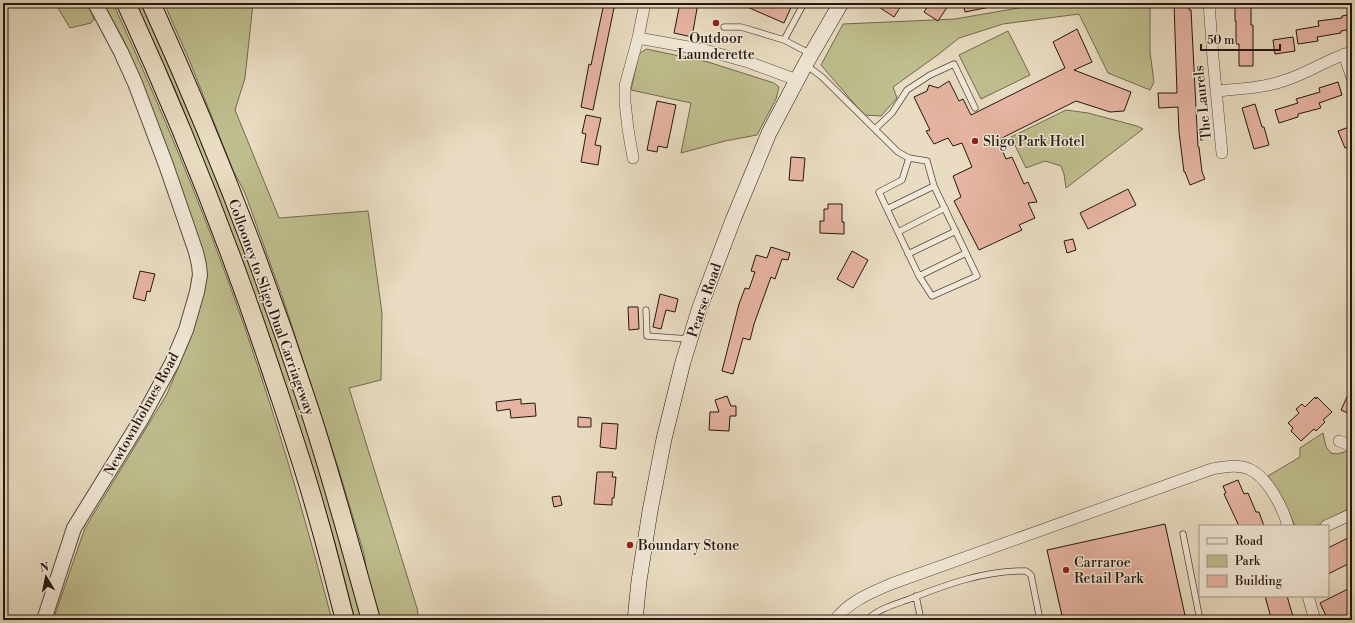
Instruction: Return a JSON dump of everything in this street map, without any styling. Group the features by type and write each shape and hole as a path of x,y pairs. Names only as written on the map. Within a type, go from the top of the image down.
{"highway":[{"name":"Collooney to Sligo Dual Carriageway","path":"126,3 154,63 204,184 250,308 286,414 318,517 345,620"},
{"name":"Collooney to Sligo Dual Carriageway","path":"151,3 177,60 228,183 272,301 309,409 371,620"}],"main road":[{"name":"Pearse Road","path":"635,620 648,518 664,439 690,339 700,307 757,160 769,133 809,59 835,5"}],"street":[{"name":"Newtownholmes Road","path":"44,620 74,528 142,418 172,363 186,330 197,292 200,275 196,252 147,112 121,52 95,3"},
{"path":"633,158 625,102 625,86 638,38 645,3"},
{"name":"The Laurels","path":"1209,3 1222,153"},
{"path":"638,38 705,50 748,62 797,80"},
{"path":"1216,91 1266,86 1288,80 1348,53 1352,78"},
{"path":"1339,441 1352,446"},
{"path":"835,620 840,613 854,602 891,584 1212,469 1234,466 1248,468 1257,474 1267,484 1285,514 1288,525"},
{"path":"1328,525 1352,514"},
{"path":"1308,597 1315,620"}],"lane":[{"path":"784,40 804,3"},
{"path":"724,27 742,27 784,40 809,59 822,77 898,152 909,158 927,161 934,186 977,276 932,296 919,276 879,192 902,180 909,158"},
{"path":"875,129 892,113 907,90 930,74 954,64 975,108"},
{"path":"887,209 934,186"},
{"path":"898,232 945,208"},
{"path":"908,254 956,231"},
{"path":"919,276 966,253"},
{"path":"646,310 647,336 690,339"},
{"path":"1183,534 1200,620"},
{"path":"867,620 878,611 958,582 1010,571 1026,571 1031,576 1040,620"},
{"path":"916,596 921,620"}],"green space":[{"path":"55,3 87,3 94,19 91,23 70,28"},
{"path":"103,3 113,3 173,140 210,232 244,326 280,435 332,620 53,620 85,528 167,394 191,337 205,289 206,263 176,174 133,61 123,39"},
{"path":"135,3 143,3 246,248 314,447 363,620 355,620 334,539 313,468 236,244 175,89"},
{"path":"164,3 253,3 245,78 235,110 279,218 368,211 382,313 381,380 349,388 417,608 419,620 379,620 367,573 364,554 338,467 283,299 245,193 233,170 190,62"},
{"path":"1047,3 1150,3 1150,52 1154,82 1150,90 1108,73 1079,14 1003,24 959,38 893,87 897,98 881,116 864,115 821,65 843,24 955,19"},
{"path":"1008,31 1030,75 981,99 959,55"},
{"path":"646,49 708,62 774,83 779,87 776,99 757,135 725,141 681,153 691,103 631,90 639,54"},
{"path":"1066,110 1088,113 1137,126 1143,129 1066,188 1061,166 1045,161 1026,168 1011,137"},
{"path":"1323,433 1326,447 1331,453 1337,454 1348,451 1352,457 1352,504 1347,506 1348,509 1319,525 1295,525 1282,497 1268,476 1300,457 1300,448"}],"building":[{"path":"604,3 615,3 593,110 581,107 589,64 591,65"},
{"path":"680,3 698,3 692,37 674,33"},
{"path":"738,3 793,3 784,23"},
{"path":"873,3 897,3 901,6 894,17"},
{"path":"930,3 950,3 938,21 924,12"},
{"path":"963,3 990,3 990,7 965,12"},
{"path":"1174,3 1189,3 1189,10 1191,10 1198,147 1202,172 1205,179 1190,185 1184,172 1179,132 1178,107 1159,108 1158,93 1177,93"},
{"path":"1235,3 1251,3 1251,25 1253,25 1253,66 1239,66 1239,44 1236,44"},
{"path":"1352,14 1352,29 1341,31 1341,33 1317,37 1318,41 1298,44 1296,30 1319,26 1318,21 1342,18 1342,16"},
{"name":"Sligo Park Hotel","path":"1077,29 1092,62 1074,70 1131,92 1124,111 1110,112 1076,101 998,140 1006,159 1012,157 1024,184 1028,182 1037,202 1028,203 1035,218 1019,225 1022,230 979,250 954,201 961,197 953,176 972,167 962,143 953,146 948,138 934,144 926,131 930,130 914,97 927,91 929,85 938,88 949,81 959,101 963,99 971,115 1065,68 1053,42"},
{"path":"1293,37 1295,51 1275,54 1273,40"},
{"path":"1338,82 1342,95 1319,103 1321,108 1298,114 1298,117 1279,123 1275,110 1298,103 1296,99 1320,92 1319,88"},
{"path":"657,101 676,105 667,148 658,146 657,152 647,150"},
{"path":"1255,104 1269,145 1254,149 1242,108"},
{"path":"586,115 601,118 595,145 601,146 598,165 581,162 586,134 582,133"},
{"path":"1352,126 1352,146 1345,148 1338,131"},
{"path":"791,157 805,158 803,181 789,180"},
{"path":"1128,189 1136,205 1088,229 1080,213"},
{"path":"828,204 842,204 844,234 820,233 820,221 824,221 824,209 828,209"},
{"path":"1073,239 1076,250 1067,253 1064,241"},
{"path":"771,247 790,253 788,260 782,259 775,279 771,277 754,324 750,340 743,338 733,374 722,371 739,304 745,288 749,289 755,272 751,271 756,255 767,258"},
{"path":"852,251 868,260 853,288 837,279"},
{"path":"140,271 155,274 150,292 147,291 145,301 133,298"},
{"path":"660,294 678,299 675,312 666,310 661,329 653,327"},
{"path":"628,307 638,307 639,329 629,330"},
{"path":"1352,386 1352,415 1341,410"},
{"path":"727,396 731,406 736,406 736,416 730,416 729,431 709,430 710,412 719,412 715,400"},
{"path":"1315,397 1316,399 1317,397 1332,412 1323,420 1325,422 1316,431 1314,429 1301,441 1291,431 1293,428 1288,423 1299,413 1296,409 1302,404 1305,407"},
{"path":"521,399 521,404 535,403 536,416 511,418 510,409 497,411 496,402"},
{"path":"578,417 591,418 591,427 578,427"},
{"path":"602,423 618,424 616,449 600,447"},
{"path":"597,472 613,472 612,477 616,477 612,505 594,504"},
{"path":"1238,480 1244,494 1248,493 1256,512 1259,512 1264,525 1239,525 1224,494 1226,493 1223,486"},
{"path":"560,496 562,505 554,507 552,497"},
{"path":"1165,524 1186,620 1063,620 1047,550"},
{"path":"1352,536 1352,562 1329,574 1329,548"},
{"path":"1352,587 1352,612 1340,618 1342,620 1328,620 1320,603"},
{"path":"1265,597 1287,597 1294,620 1277,620 1276,616 1271,618"}],"place":[{"name":"Outdoor Launderette","path":"716,23"},
{"name":"Sligo Park Hotel","path":"975,141"},
{"name":"Boundary Stone","path":"630,545"},
{"name":"Carraroe Retail Park","path":"1066,570"}]}
